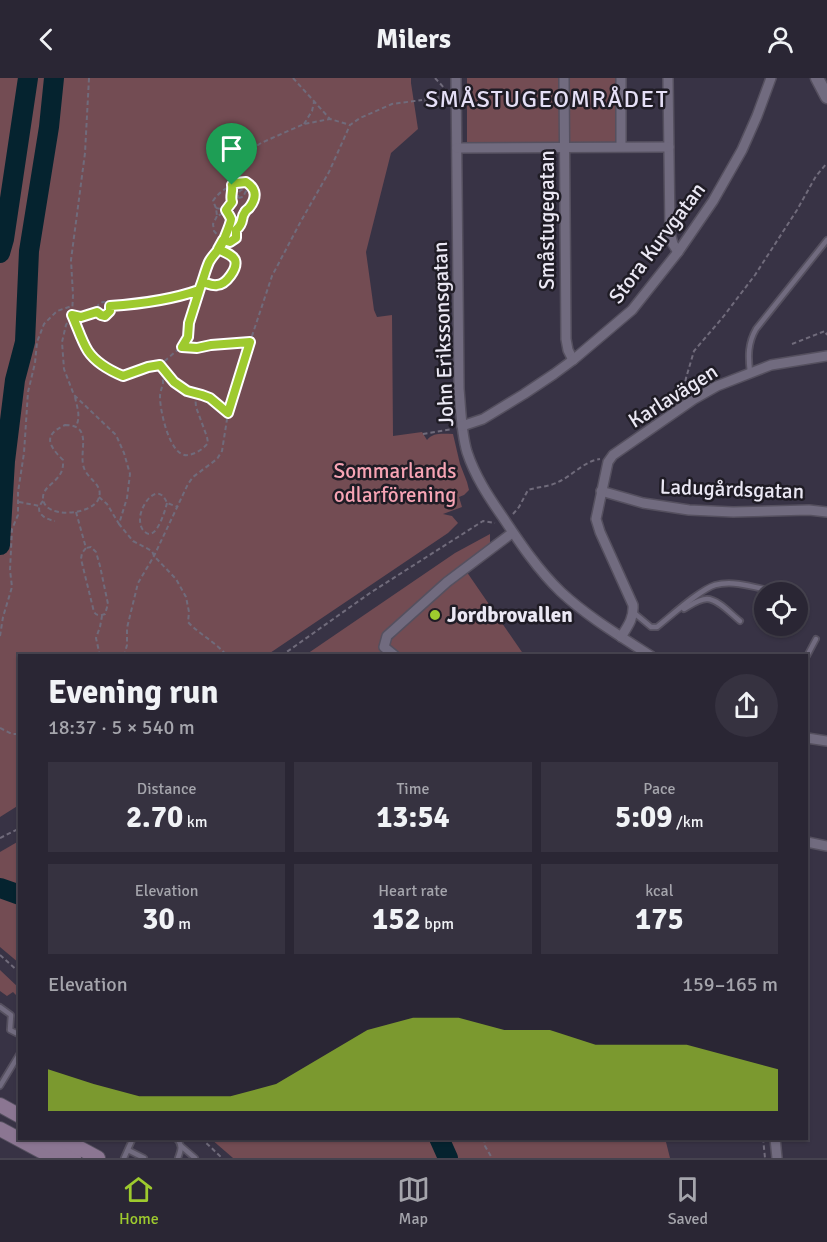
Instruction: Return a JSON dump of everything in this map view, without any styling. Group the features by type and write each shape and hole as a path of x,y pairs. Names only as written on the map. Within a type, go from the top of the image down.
{"main road":[{"path":"0,1105 18,1113"},
{"path":"0,1118 18,1127"},
{"path":"0,1129 18,1139"},
{"path":"20,1140 54,1158"},
{"path":"42,1140 74,1158"},
{"path":"65,1140 99,1158"}],"street":[{"name":"John Erikssonsgatan","path":"456,78 459,389 467,452 481,485 537,566 561,592 595,619 648,654"},
{"name":"Småstugegatan","path":"564,78 566,339 573,360"},
{"path":"621,78 621,146"},
{"path":"668,78 670,233 678,252"},
{"name":"Stora Kurvgatan","path":"462,426 483,418 524,394 573,360 632,310 678,252 713,201 742,150 771,78"},
{"path":"817,78 827,97"},
{"path":"457,148 669,147"},
{"name":"Karlavägen","path":"608,462 613,455 717,386 771,365 827,356"},
{"path":"608,462 596,519 633,605 632,619 621,637"},
{"name":"Ladugårdsgatan","path":"601,491 643,503 689,510 827,512"},
{"path":"392,654 384,647 387,636 447,582 512,532"},
{"path":"808,738 827,741"},
{"path":"808,842 827,846"},
{"path":"775,1140 777,1158"}],"lane":[{"path":"428,100 456,100"},
{"path":"750,372 748,351 756,329 827,240"},
{"path":"633,612 651,627 657,627 700,593 716,585 754,587"},
{"path":"676,613 702,600 709,599 717,602 740,621"},
{"path":"808,654 816,639"},
{"path":"0,1007 11,1015 10,1030 18,1034"},
{"path":"0,1086 18,1056"},
{"path":"13,1065 18,1068"},
{"path":"124,1158 132,1140"},
{"path":"178,1140 181,1149 178,1158"},
{"path":"180,1145 195,1158"},
{"path":"128,1150 144,1158"}],"path":[{"path":"89,78 85,153 71,260 72,315 88,351 103,365 123,376 160,365 182,347 188,337 189,323 202,282 231,221 226,210 216,208"},
{"path":"293,78 330,119"},
{"path":"435,78 456,100"},
{"path":"125,654 127,628 138,583 154,556 188,484 217,459 222,451 228,413 272,276 329,172 350,125 392,104 428,100"},
{"path":"304,124 312,111 314,101"},
{"path":"232,202 234,177 252,149 261,143 304,124 330,119 350,125"},
{"path":"681,408 694,351 755,275 792,219 816,176 827,163"},
{"path":"246,182 254,187 255,195 244,213 242,223 236,230 236,238 230,242 223,240 213,228 217,216 213,201 232,185 246,182"},
{"path":"225,189 228,195 231,195"},
{"path":"217,216 224,213 238,198"},
{"path":"202,282 213,285 223,284 234,268 236,262 234,257 218,249"},
{"path":"97,312 98,306 105,302 110,306 123,306 182,296 199,290"},
{"path":"0,636 12,587 10,570 12,529 18,515 18,492 24,453 28,392 37,342 44,324 52,315 72,306"},
{"path":"97,312 105,316 110,311 110,306"},
{"path":"72,315 81,317 97,312"},
{"path":"72,315 66,325 62,342 64,369 74,395 78,417 76,426"},
{"path":"792,344 825,331 827,335"},
{"path":"182,347 197,348 250,342"},
{"path":"160,365 174,382 187,391 210,398 228,413"},
{"path":"160,365 163,381 160,396 162,413 174,449 185,456 203,448 208,443 196,406 195,394"},
{"path":"74,395 116,435 124,453 130,474 127,498 119,524"},
{"path":"43,501 46,506 63,513 76,513 97,502 100,490 84,468 84,442 76,426 65,425 56,429 49,441 63,460 63,471 59,478 47,488 40,506 40,512 42,516 55,521"},
{"path":"423,434 462,426"},
{"path":"504,519 516,511 528,490 555,484 592,460 602,459 608,462"},
{"path":"167,503 157,529 152,534 144,532 140,526 140,518 145,502 150,496 155,494 165,499 167,503 178,507"},
{"path":"99,497 107,504 127,536 152,551 176,579 186,597 188,622 225,654"},
{"path":"18,501 40,506"},
{"path":"76,513 86,548"},
{"path":"283,654 370,593 483,521"},
{"path":"100,654 96,638 108,604 95,549 89,546 82,553 81,558 94,612 102,616"},
{"path":"0,728 12,734 18,734"},
{"path":"0,838 18,829"},
{"path":"0,955 18,971"},
{"path":"203,1140 222,1158"},
{"path":"484,1140 492,1158"},
{"path":"763,1140 765,1158"}],"green space":[{"name":"Sommarlands odlarförening","path":"0,78 411,78 418,129 391,153 366,252 374,310 377,317 392,315 393,436 422,432 427,440 435,435 453,434 469,490 459,497 462,507 443,514 452,516 458,523 448,533 268,654 18,654 18,806 0,817"},
{"path":"467,78 618,78 619,143 467,143"},
{"name":"Jordbrovallen","path":"490,534 490,545 462,565 523,654 307,654 455,553"},
{"path":"18,842 18,962 0,947 0,852"},
{"path":"0,970 18,987 18,997 13,992 7,996 0,991"},
{"path":"212,1140 666,1140 670,1158 233,1158"}],"waterway":[{"path":"0,253 28,78"},
{"path":"0,545 5,461 15,380 25,342 29,251 49,127 54,78"},
{"path":"0,888 18,894"},
{"path":"440,1140 448,1158"}],"place":[{"name":"Jordbrovallen","path":"435,615"}],"district":[{"name":"SMÅSTUGEOMRÅDET","path":"547,99"}],"route":[{"path":"232,185 230,197 232,202 226,210 231,221 223,240 222,244 218,249 210,262 201,287 199,290 182,296 110,306 110,311 105,316 97,312 81,317 72,315 88,351 114,372 123,376 160,365 174,382 187,391 210,398 228,413 250,342 197,348 182,347 188,337 192,309 201,287 202,282 213,285 223,284 236,262 234,257 218,249 223,240 230,242 236,238 236,230 242,223 244,213 255,195 255,190 246,182 232,185"}]}
